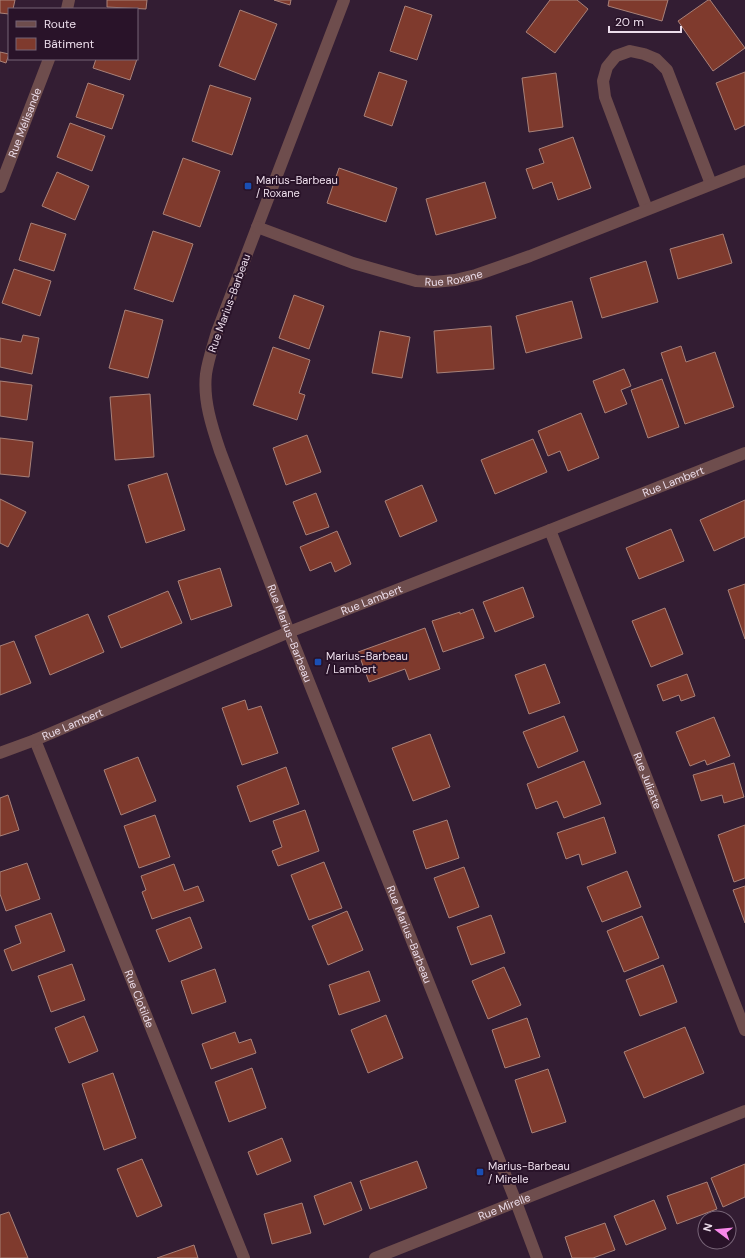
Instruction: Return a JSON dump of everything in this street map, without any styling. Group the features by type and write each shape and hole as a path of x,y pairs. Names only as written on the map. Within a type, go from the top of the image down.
{"street":[{"name":"Rue Marius-Barbeau","path":"344,0 217,332 206,376 207,400 211,425 220,451 289,632 537,1258"},
{"path":"647,209 605,97 603,81 607,67 616,56 630,51 644,54 656,59 667,70 711,184"},
{"name":"Rue Mélisande","path":"0,187 49,60"},
{"name":"Rue Roxane","path":"258,227 353,263 416,280 434,282 455,280 476,275 523,259 745,171"},
{"name":"Rue Lambert","path":"0,753 35,740 289,632 745,453"},
{"name":"Rue Juliette","path":"550,530 745,1030"},
{"name":"Rue Clotilde","path":"35,740 244,1258"},
{"name":"Rue Mirelle","path":"375,1258 745,1111"}],"building":[{"path":"0,0 15,0 13,8 8,8 8,14 0,13"},
{"path":"107,0 147,0 146,9 107,7"},
{"path":"274,0 291,0 290,5"},
{"path":"550,0 577,0 588,9 555,53 526,32"},
{"path":"609,0 668,0 662,21 608,6"},
{"path":"710,0 745,48 713,71 678,21"},
{"path":"405,6 432,15 417,60 390,51"},
{"path":"240,10 277,24 255,80 219,66"},
{"path":"0,52 8,54 6,63 0,61"},
{"path":"96,60 137,60 130,80 93,68"},
{"path":"379,72 407,81 392,126 364,116"},
{"path":"745,72 745,125 735,130 716,83"},
{"path":"556,73 563,127 529,132 522,78"},
{"path":"88,83 124,95 112,129 76,117"},
{"path":"210,85 251,98 232,155 192,141"},
{"path":"70,123 105,136 92,171 57,157"},
{"path":"573,137 591,188 558,200 552,182 533,189 526,169 544,163 539,149"},
{"path":"183,158 220,171 200,227 163,214"},
{"path":"339,168 397,188 386,222 327,203"},
{"path":"57,172 89,186 75,220 42,206"},
{"path":"485,182 496,218 436,235 426,199"},
{"path":"31,223 66,234 54,271 19,260"},
{"path":"153,231 193,244 173,302 134,289"},
{"path":"723,234 732,263 678,279 670,249"},
{"path":"646,261 658,302 602,318 590,278"},
{"path":"14,269 51,281 40,316 2,303"},
{"path":"294,295 324,306 309,349 279,338"},
{"path":"572,301 582,338 526,353 516,316"},
{"path":"125,310 163,320 148,378 109,368"},
{"path":"491,326 494,369 437,373 434,331"},
{"path":"380,331 410,337 402,378 372,373"},
{"path":"23,335 39,338 32,374 0,367 0,338 21,342"},
{"path":"681,346 686,362 715,352 734,407 685,424 661,353"},
{"path":"273,347 310,360 299,393 305,395 297,420 253,405"},
{"path":"624,369 631,386 621,390 627,404 605,413 593,381"},
{"path":"662,379 679,427 648,438 631,390"},
{"path":"0,381 32,385 27,420 0,416"},
{"path":"150,394 154,457 115,460 110,397"},
{"path":"581,413 599,458 568,471 560,451 548,456 538,431"},
{"path":"307,435 321,472 286,485 273,448"},
{"path":"0,438 33,442 29,477 0,474"},
{"path":"533,439 547,472 495,494 481,460"},
{"path":"167,473 185,530 146,543 128,485"},
{"path":"422,485 437,521 400,537 385,501"},
{"path":"316,493 329,527 306,535 293,502"},
{"path":"0,499 26,512 8,547 0,543"},
{"path":"745,500 745,537 714,551 700,520"},
{"path":"671,529 684,561 639,579 626,548"},
{"path":"337,531 351,564 335,572 331,562 310,571 300,547"},
{"path":"220,568 232,606 191,620 178,581"},
{"path":"745,584 745,639 728,590"},
{"path":"523,587 534,617 495,632 483,602"},
{"path":"168,591 182,623 121,648 108,616"},
{"path":"665,608 683,654 651,667 632,621"},
{"path":"473,609 484,638 443,652 432,621"},
{"path":"88,614 104,652 50,675 35,636"},
{"path":"425,628 440,669 409,680 405,669 369,682 358,652"},
{"path":"14,641 31,683 0,695 0,646"},
{"path":"545,664 560,703 529,714 515,675"},
{"path":"687,674 695,696 681,701 679,695 663,701 657,685"},
{"path":"245,700 248,710 261,706 278,753 242,765 222,708"},
{"path":"564,716 578,751 538,768 523,732"},
{"path":"714,717 730,756 707,765 705,760 690,766 676,732"},
{"path":"430,734 450,787 413,801 392,748"},
{"path":"138,757 156,801 121,815 104,770"},
{"path":"584,761 601,804 564,818 557,801 536,809 527,784"},
{"path":"734,763 744,797 724,803 722,795 701,801 693,775"},
{"path":"286,767 299,804 250,822 237,786"},
{"path":"8,795 19,830 0,836 0,798"},
{"path":"305,810 319,851 278,866 272,851 282,847 273,821"},
{"path":"155,815 170,857 139,868 124,826"},
{"path":"604,817 616,853 582,865 579,854 566,859 557,833"},
{"path":"447,820 459,858 426,869 413,831"},
{"path":"745,825 745,878 734,882 718,835"},
{"path":"324,862 342,908 309,920 291,875"},
{"path":"27,863 40,899 6,911 0,894 0,872"},
{"path":"174,864 184,891 198,886 204,901 152,919 142,892 146,890 141,876"},
{"path":"464,867 479,907 449,918 434,878"},
{"path":"627,871 641,907 602,922 587,887"},
{"path":"745,886 745,923 733,890"},
{"path":"347,911 363,950 328,965 312,926"},
{"path":"51,913 65,951 12,971 4,950 21,943 15,926"},
{"path":"491,915 505,953 471,965 457,927"},
{"path":"642,916 659,958 624,972 607,931"},
{"path":"190,917 202,948 169,962 156,930"},
{"path":"72,964 85,1000 51,1012 38,976"},
{"path":"663,965 677,1002 640,1016 626,980"},
{"path":"504,967 521,1005 488,1019 472,981"},
{"path":"215,969 226,1002 192,1014 181,981"},
{"path":"369,971 380,1001 339,1015 329,985"},
{"path":"386,1015 403,1058 368,1073 351,1030"},
{"path":"84,1016 98,1051 69,1063 55,1028"},
{"path":"527,1018 540,1057 505,1068 492,1030"},
{"path":"685,1027 704,1073 644,1098 624,1052"},
{"path":"235,1032 239,1043 251,1039 256,1053 211,1069 202,1044"},
{"path":"252,1068 266,1108 229,1122 215,1082"},
{"path":"548,1069 566,1122 532,1133 515,1080"},
{"path":"113,1073 136,1138 104,1150 82,1084"},
{"path":"282,1138 291,1161 257,1175 248,1152"},
{"path":"142,1159 162,1206 137,1217 117,1169"},
{"path":"417,1161 427,1188 370,1209 360,1181"},
{"path":"745,1164 745,1197 723,1207 711,1178"},
{"path":"351,1182 362,1210 324,1225 314,1196"},
{"path":"707,1182 717,1209 697,1210 697,1216 677,1224 667,1196"},
{"path":"654,1200 666,1229 626,1245 614,1216"},
{"path":"302,1203 311,1233 272,1244 264,1214"},
{"path":"9,1212 28,1258 0,1258 0,1215"},
{"path":"605,1223 615,1250 593,1258 572,1258 565,1237"},
{"path":"194,1245 198,1258 157,1258"}],"place":[{"name":"Marius-Barbeau / Roxane","path":"248,186"},
{"name":"Marius-Barbeau / Lambert","path":"318,662"},
{"name":"Marius-Barbeau / Mirelle","path":"480,1172"}]}
